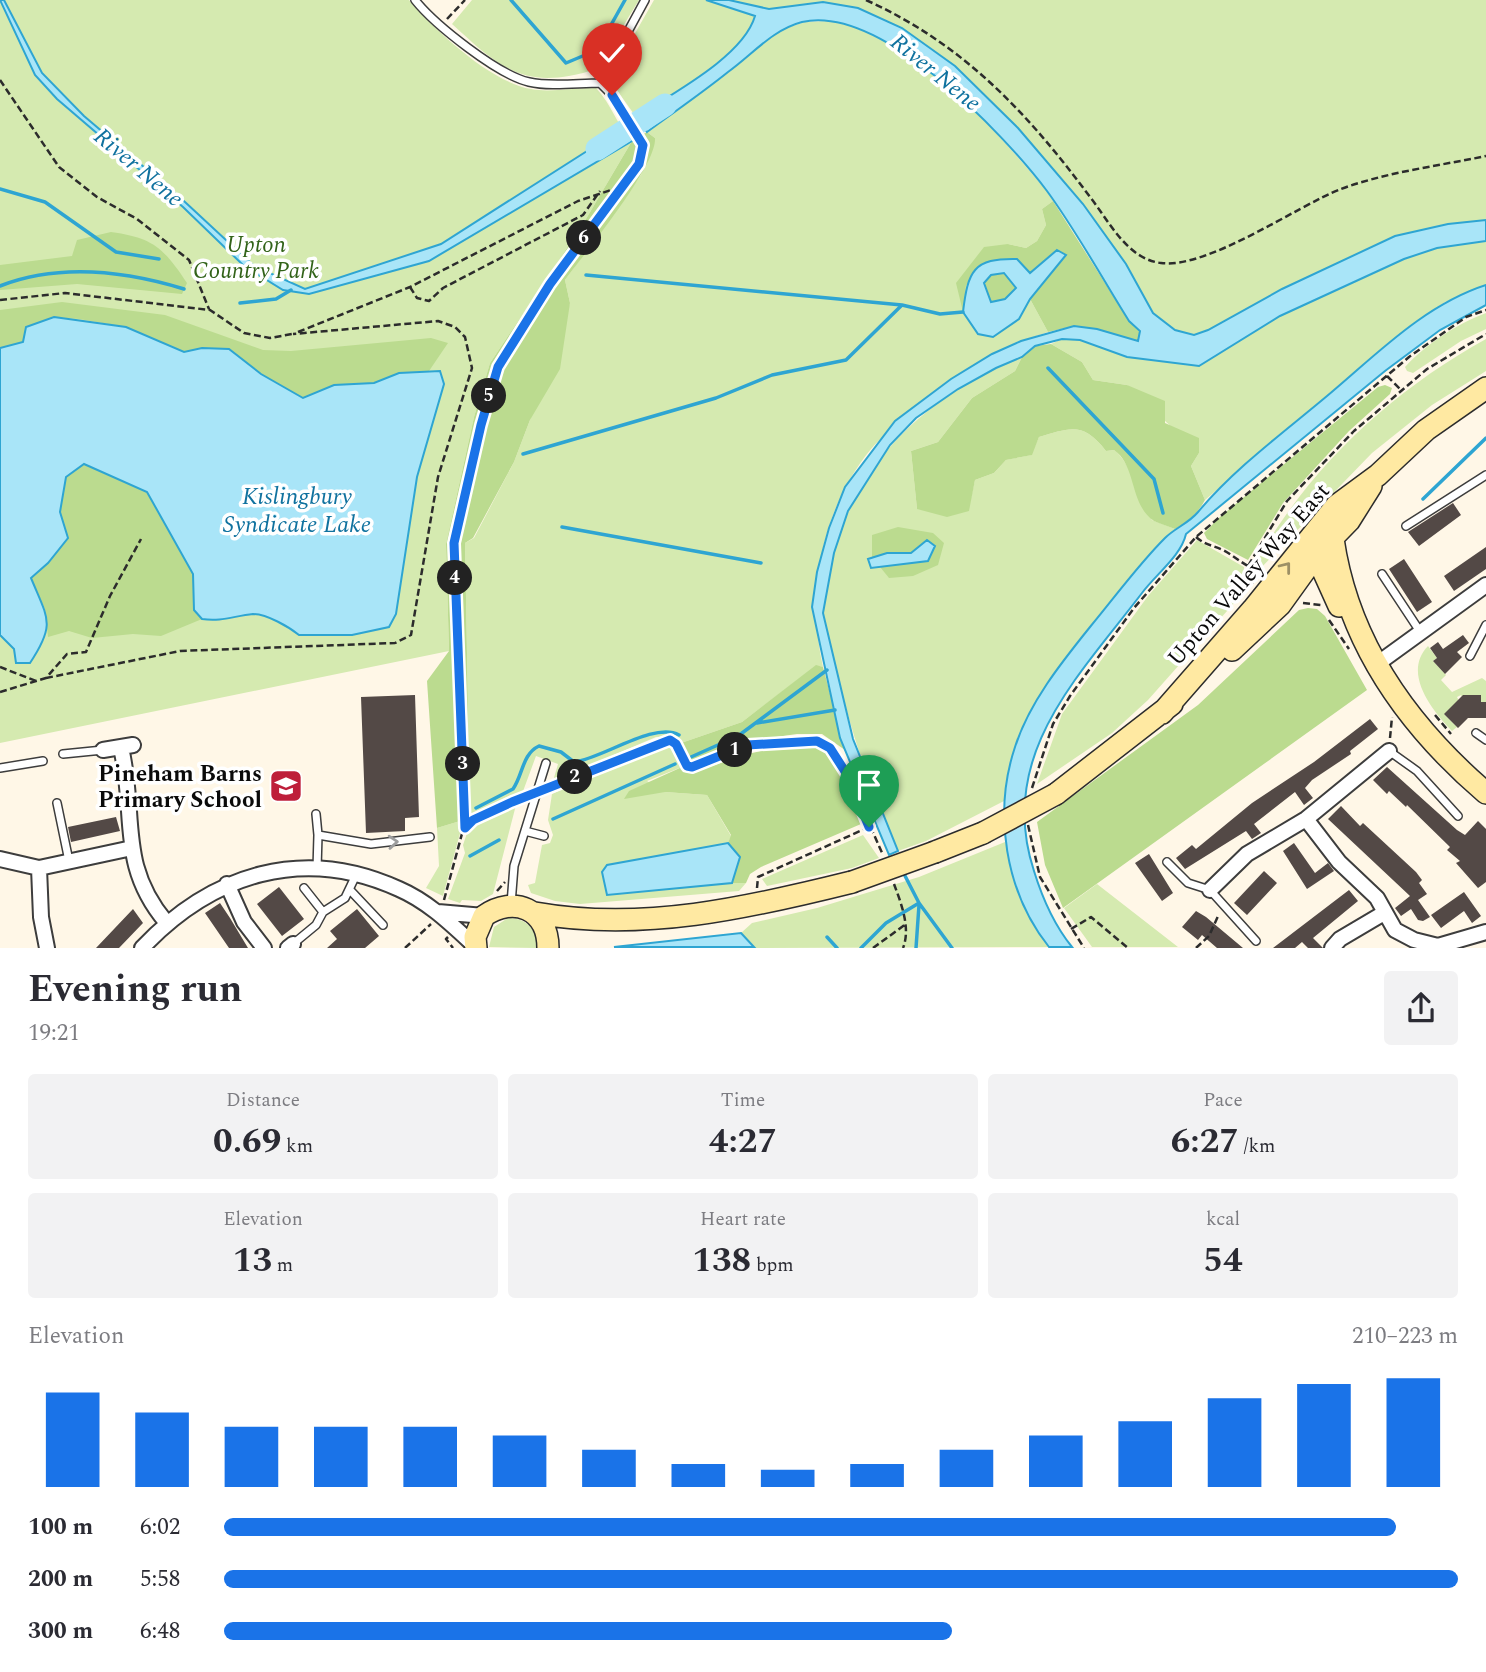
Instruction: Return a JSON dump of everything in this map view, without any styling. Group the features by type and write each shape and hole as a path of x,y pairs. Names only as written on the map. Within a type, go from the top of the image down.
{"street":[{"name":"Upton Valley Way East","path":"1162,713 1323,536 1349,521 1378,475 1426,430 1486,388"},
{"name":"Upton Valley Way East","path":"503,900 535,913 593,921 721,913 852,882 983,832 1056,793 1162,713 1266,620 1316,555 1323,536"},
{"path":"1323,536 1339,571 1358,629 1377,664 1427,739 1486,793"},
{"path":"1316,555 1336,601 1348,621 1358,629"},
{"path":"1377,664 1486,585"},
{"path":"1288,594 1305,589 1317,590 1336,601"},
{"path":"103,750 127,747 132,848 143,889 166,922"},
{"path":"1210,890 1247,854 1306,820 1389,751"},
{"path":"1306,820 1339,862 1377,898 1395,930 1421,945 1438,946 1486,932"},
{"path":"0,859 39,868 132,848"},
{"path":"39,868 47,947"},
{"path":"142,947 166,922 227,884 264,872 317,869 356,875 400,889 438,912 476,947"},
{"path":"227,884 244,922 264,947"},
{"path":"476,947 475,937 484,916 503,900"},
{"path":"438,912 484,916"},
{"path":"535,913 548,934 548,947"},
{"path":"1332,947 1340,939 1384,913"},
{"name":"Upton Valley Way East","path":"548,947 593,921"}],"lane":[{"path":"415,0 425,12 496,69 530,83 600,83 612,95 625,118"},
{"path":"600,83 645,0"},
{"path":"1406,526 1486,475"},
{"path":"1382,574 1421,633"},
{"path":"1470,656 1486,625"},
{"path":"1476,733 1486,740"},
{"path":"63,754 103,750"},
{"path":"1389,751 1417,771 1458,816"},
{"path":"0,768 43,761"},
{"path":"503,900 511,883 546,764"},
{"path":"57,803 69,861"},
{"path":"316,814 317,869"},
{"path":"525,831 544,836"},
{"path":"318,835 371,844 415,841 430,837"},
{"path":"1167,862 1188,883 1210,890 1256,941"},
{"path":"291,946 316,925 323,912 350,890 356,875"},
{"path":"304,888 323,912"},
{"path":"350,890 383,925"}],"path":[{"path":"442,24 465,0"},
{"path":"866,0 908,19 978,71 1027,117 1131,251 1161,264 1193,259 1272,225 1340,189 1391,175 1486,156"},
{"path":"0,80 59,167 97,197 137,219 189,260 209,310"},
{"path":"405,947 431,923 445,899 465,828 454,543 481,425 498,367 550,284 639,164 643,145 625,118"},
{"path":"293,334 410,287 600,191 624,186"},
{"path":"410,287 417,298 429,301 443,288 583,215 600,191"},
{"path":"0,300 65,293 209,310 244,333 270,338 438,321 455,327 465,337 472,368 438,477 411,635 395,643 180,651 46,678 0,692"},
{"path":"1030,797 1042,750 1070,695 1134,608 1196,537 1387,376 1466,317 1486,310"},
{"path":"1258,585 1247,577 1248,566 1287,502 1354,431 1402,390 1427,369 1486,334"},
{"path":"1387,376 1402,390"},
{"path":"1196,537 1204,544 1226,551 1230,557 1248,566"},
{"path":"46,678 67,654 86,652 110,596 141,539"},
{"path":"0,667 36,681"},
{"path":"1389,751 1393,710"},
{"path":"465,828 473,820 670,740 676,744 687,766 692,767 747,745 817,741 830,748 848,776 869,827 758,877 759,905"},
{"path":"1028,824 1040,877 1070,929 1084,947"},
{"path":"503,900 502,881 511,883"},
{"path":"901,907 906,924 907,938 904,947"},
{"path":"1196,947 1209,936 1219,911"},
{"path":"1070,929 1091,916 1128,947"},
{"path":"873,947 906,924"},
{"path":"453,947 446,939 455,928"}],"green space":[{"name":"Upton Country Park","path":"0,0 409,0 465,54 498,76 539,90 596,88 606,101 632,141 583,224 490,363 474,417 446,544 449,651 0,743"},
{"path":"472,0 639,0 597,69 552,78 533,77 502,65 452,24"},
{"path":"654,0 706,0 756,16 748,32 721,61 636,117 609,79"},
{"path":"713,0 1486,0 1486,233 1425,240 1193,345 1166,345 1076,214 941,68 830,10 770,14"},
{"path":"805,22 842,22 877,36 905,52 932,72 981,117 1046,190 1053,201 1042,209 1046,225 1037,241 1026,248 1008,244 978,334 993,337 1019,319 1030,299 1048,332 1011,346 945,385 881,439 854,473 829,525 822,553 816,610 823,667 816,666 742,722 681,743 674,736 656,737 553,781 558,764 536,756 522,794 470,818 465,543 474,538 514,462 530,420 570,303 565,280 641,175 655,138 647,132 731,70 777,31"},
{"path":"647,132 655,138 644,168 618,210 565,280 570,303 560,369 530,420 514,462 473,538 465,543 470,818 437,828 427,681 449,651 446,544 474,417 490,363 583,224 632,141"},
{"path":"1053,201 1129,321 1140,331 1138,341 1097,329 1074,326 1048,332 1030,299 1065,256 1029,273 1017,259 966,285 963,312 956,283 984,247 1008,244 1026,248 1037,241 1046,225 1042,209"},
{"path":"111,232 137,237 156,246 187,283 182,294 77,284 0,290 0,265 72,256 77,240"},
{"path":"1486,241 1486,285 1445,302 1401,333 1205,500 1191,466 1199,453 1127,385 1093,380 1082,362 1051,344 1062,339 1080,340 1127,357 1163,362 1230,346 1280,316 1404,259 1437,248"},
{"path":"1004,273 1017,287 1005,299 991,302 984,283 991,275"},
{"path":"62,302 165,315 263,350 291,351 431,338 448,343 429,371 399,373 374,383 334,385 303,398 261,374 229,349 202,348 184,352 126,327 79,319 54,317 26,327 23,342 0,348 0,310"},
{"path":"1486,313 1486,329 1461,341 1413,373 1407,371 1405,367 1432,343"},
{"path":"1486,339 1486,371 1432,405 1372,453 1256,573 1262,553 1281,522 1301,494 1348,442 1428,375"},
{"path":"1051,344 1082,362 1093,380 1127,385 1165,401 1165,423 1199,438 1199,453 1191,466 1205,500 1188,520 1175,529 1154,521 1140,505 1121,457 1114,450 1106,451 1090,435 1076,429 1039,437 1032,455 1006,460 994,473 975,480 969,511 947,517 917,509 911,451 938,442 972,398 1015,371 1022,357 1035,346"},
{"path":"1022,357 1015,371 972,398 938,442 911,451 917,509 968,511 975,480 994,473 1006,460 1031,455 1039,437 1076,429 1090,435 1106,451 1114,450 1120,455 1152,520 1175,529 1132,576 1072,650 1041,696 1016,746 1004,801 926,841 898,851 864,768 828,639 824,608 831,567 841,530 856,496 875,465 899,437 955,391"},
{"path":"1385,385 1392,388 1390,394 1349,431 1283,503 1248,560 1207,539 1204,533 1221,516 1378,387"},
{"path":"84,464 147,492 193,574 194,609 202,619 161,636 133,634 92,638 69,631 48,637 45,609 31,578 48,563 68,538 60,512 66,477"},
{"path":"898,527 933,533 944,543 938,565 913,576 889,578 872,557 872,535"},
{"path":"1197,540 1244,567 1244,578 1251,584 1148,700 1112,733 1037,784 1062,714 1148,596"},
{"path":"1317,609 1325,616 1367,690 1063,908 1045,865 1037,822 1198,705 1299,610"},
{"path":"1428,646 1437,658 1433,661 1446,675 1441,680 1452,692 1482,678 1486,681 1486,702 1481,702 1481,695 1472,695 1466,705 1461,695 1457,697 1462,707 1444,714 1457,727 1452,731 1429,702 1419,679 1421,657"},
{"path":"816,665 823,667 845,750 822,734 797,734 747,741 714,757 691,761 681,743 742,722"},
{"path":"669,744 682,767 647,781 665,792 707,795 731,836 728,843 608,865 746,883 739,891 580,904 555,901 531,893 528,885 535,883 542,845 550,843 553,835 548,820 552,794 637,755"},
{"path":"809,745 821,749 838,765 861,824 761,867 750,874 746,883 732,883 740,857 728,843 731,835 707,795 665,792 624,799 629,791 682,767 688,772 696,772 752,753"},
{"path":"516,805 493,894 481,901 462,900 460,903 448,899 465,853 463,845 468,830"},
{"path":"460,821 462,826 443,896 426,888 439,866 437,828"},
{"path":"863,835 879,858 852,868 767,886 762,879"},
{"path":"1005,842 1019,891 1049,947 754,948 741,933 752,923 817,908 919,877"},
{"path":"1097,884 1178,947 1092,947 1064,908"},
{"path":"508,918 520,920 530,926 535,935 536,948 489,947 494,927"}],"water":[{"path":"0,0 4,0 42,73 84,116 185,202 254,266 305,289 441,244 598,144 612,134 617,125 632,141 429,261 309,294 283,290 244,266 183,207 57,99 35,75"},
{"path":"706,0 729,0 769,9 823,2 858,8 902,28 955,66 1018,128 1083,204 1126,264 1153,313 1175,330 1194,335 1208,330 1282,289 1395,236 1448,224 1486,220 1486,241 1437,248 1404,259 1280,316 1199,366 1127,357 1080,340 1062,339 1035,346 1022,357 958,389 916,418 890,445 848,511 834,553 823,613 853,739 898,851 889,855 840,738 812,607 817,572 829,528 845,487 895,421 951,379 992,354 1021,341 1074,326 1097,329 1138,341 1140,331 1129,321 1079,239 1027,166 971,107 938,78 903,52 867,33 833,22 802,22 791,26 772,37 647,132 636,117 686,86 721,60 748,31 755,16"},
{"path":"1057,250 1066,255 1030,299 1019,319 993,337 978,334 963,312 967,286 975,270 991,261 1017,259 1030,273","holes":["1004,273 1016,288 1005,299 991,302 984,283 991,275"]},
{"path":"1486,285 1486,305 1440,330 1385,371 1186,534 1174,557 1142,593 1070,688 1050,720 1035,755 1026,791 1025,829 1034,871 1050,911 1072,947 1049,947 1022,902 1013,877 1004,825 1008,772 1015,747 1047,684 1155,548 1194,516 1243,466 1421,318 1463,294"},
{"name":"Kislingbury Syndicate Lake","path":"54,317 126,327 184,352 202,348 229,349 261,374 303,398 334,385 374,383 399,373 440,371 444,384 417,477 396,614 389,627 352,635 299,635 265,616 253,614 215,620 202,619 194,610 193,574 147,492 84,464 66,477 60,512 68,538 48,563 31,578 47,621 44,639 30,663 16,663 14,649 0,635 0,348 23,342 26,327"},
{"path":"927,540 935,546 928,561 871,568 868,559 887,553 911,553"},
{"path":"728,843 740,857 732,883 607,895 602,872 607,865"},
{"path":"741,933 754,947 614,947"}],"building":[{"path":"1453,503 1461,515 1419,546 1408,532"},
{"path":"1486,547 1486,569 1454,591 1444,576"},
{"path":"1404,559 1432,602 1417,612 1389,569"},
{"path":"1463,635 1469,643 1457,652 1462,657 1445,674 1433,661 1437,658 1430,648 1438,642 1443,649"},
{"path":"415,695 419,817 405,818 405,831 366,833 361,697"},
{"path":"1463,695 1481,695 1481,702 1486,702 1486,718 1468,718 1458,728 1444,714"},
{"path":"1370,719 1378,729 1350,751 1351,754 1312,780 1305,788 1313,798 1304,805 1295,792 1254,824 1261,833 1252,839 1246,831 1185,869 1176,858 1192,845 1196,849 1252,803 1314,762"},
{"path":"1387,767 1457,830 1465,835 1478,821 1486,829 1486,882 1478,888 1456,863 1460,861 1447,850 1450,847 1407,805 1406,807 1389,791 1387,794 1373,780"},
{"path":"1341,806 1360,826 1363,823 1416,872 1422,880 1419,883 1427,894 1418,900 1430,917 1423,921 1418,920 1411,909 1401,916 1395,908 1410,896 1328,819"},
{"path":"116,817 120,831 71,842 68,827"},
{"path":"1294,843 1315,873 1328,863 1334,871 1307,889 1283,851"},
{"path":"1149,854 1173,893 1162,901 1135,863"},
{"path":"1264,871 1277,883 1247,915 1234,903"},
{"path":"279,887 304,919 282,936 257,904"},
{"path":"1349,890 1358,901 1313,938 1323,948 1308,948 1302,942 1295,948 1273,948"},
{"path":"1464,892 1481,916 1472,923 1464,911 1441,928 1431,915"},
{"path":"220,903 248,948 229,948 205,913"},
{"path":"133,909 143,923 119,948 96,948"},
{"path":"357,909 379,936 365,948 327,948 337,939 330,931"},
{"path":"1196,911 1243,948 1217,948 1202,935 1198,940 1182,927"}],"waterway":[{"path":"511,0 566,63 597,50 625,0"},
{"name":"River Nene","path":"597,149 665,105"},
{"path":"0,189 45,202 116,252 159,259"},
{"path":"0,286 45,274 92,272 139,278 184,289"},
{"path":"586,275 902,305 940,314 963,312"},
{"path":"240,303 276,299 291,290"},
{"path":"523,454 716,398 772,375 846,360 902,305"},
{"path":"1048,368 1154,479 1163,513"},
{"path":"1423,499 1486,438"},
{"path":"562,527 761,563"},
{"path":"691,757 738,736 827,670"},
{"path":"757,723 835,710"},
{"path":"476,808 513,789 529,754 539,746 561,752 574,762 656,733 679,735"},
{"path":"553,819 675,764"},
{"path":"470,856 499,840"},
{"path":"902,870 919,903 952,948"},
{"path":"861,948 886,923 919,903"},
{"path":"916,948 919,905"},
{"path":"827,937 837,948"}],"place":[{"name":"Pineham Barns Primary School","path":"286,786"}],"route":[{"path":"612,95 643,145 639,164 550,284 498,367 481,425 454,543 465,828 473,820 512,802 670,740 676,744 687,766 692,767 716,760 747,745 779,741 817,741 830,748 848,776 869,827"}]}
